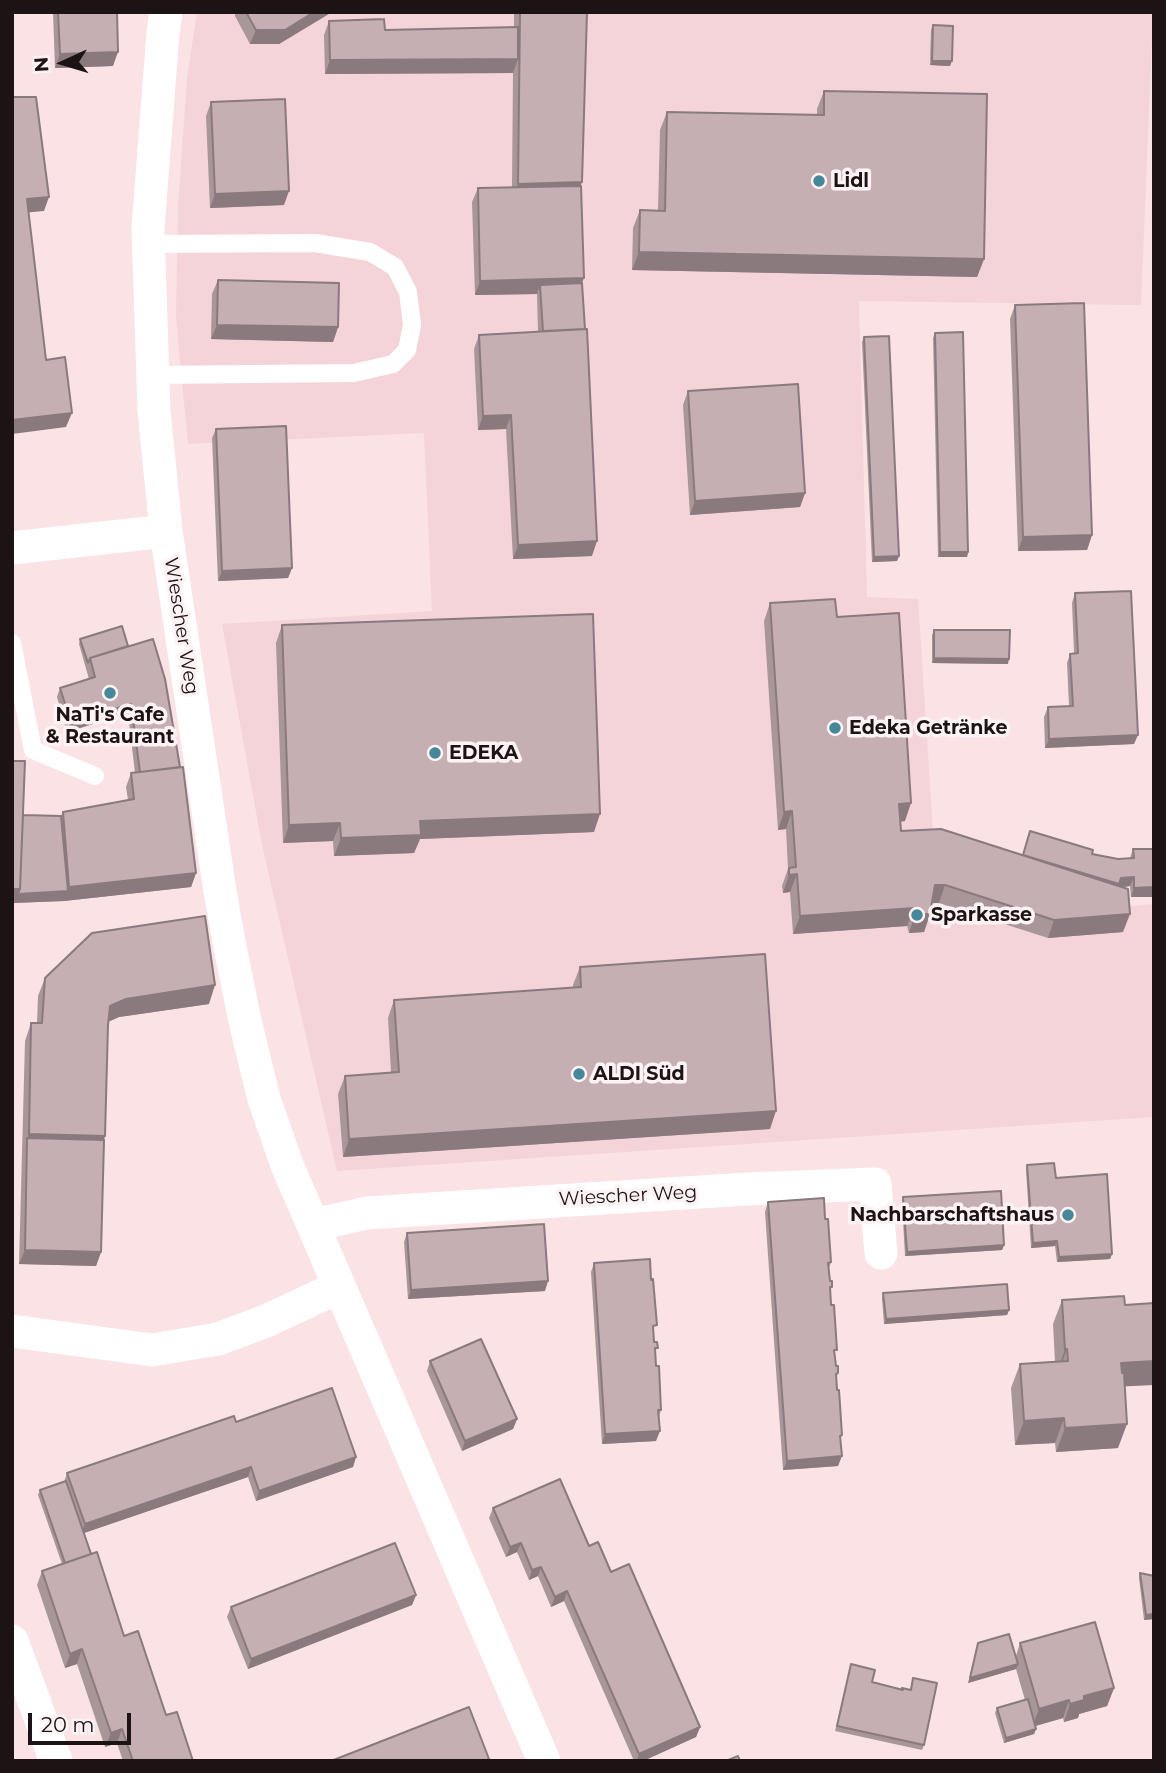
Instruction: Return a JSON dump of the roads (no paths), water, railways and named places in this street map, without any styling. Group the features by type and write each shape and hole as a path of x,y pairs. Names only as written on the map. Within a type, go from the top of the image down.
{"street":[{"name":"Wiescher Weg","path":"166,12 148,228 154,411 166,531 225,917 245,1021 264,1099 287,1165 544,1761"},
{"path":"12,548 166,531"},
{"name":"Wiescher Weg","path":"313,1226 380,1212 747,1189 875,1184 881,1254"},
{"path":"12,1331 152,1350 218,1339 266,1321 339,1287"},
{"path":"12,1641 56,1761"}],"lane":[{"path":"149,244 315,243 370,252 395,267 408,292 412,325 407,350 393,365 354,373 153,375"},
{"path":"12,643 33,750 95,776"}],"place":[{"name":"Lidl","path":"819,181"},
{"name":"NaTi's Cafe & Restaurant","path":"110,693"},
{"name":"Edeka Getränke","path":"835,728"},
{"name":"EDEKA","path":"435,753"},
{"name":"Sparkasse","path":"917,915"},
{"name":"ALDI Süd","path":"579,1074"},
{"name":"Nachbarschaftshaus","path":"1068,1215"}]}
